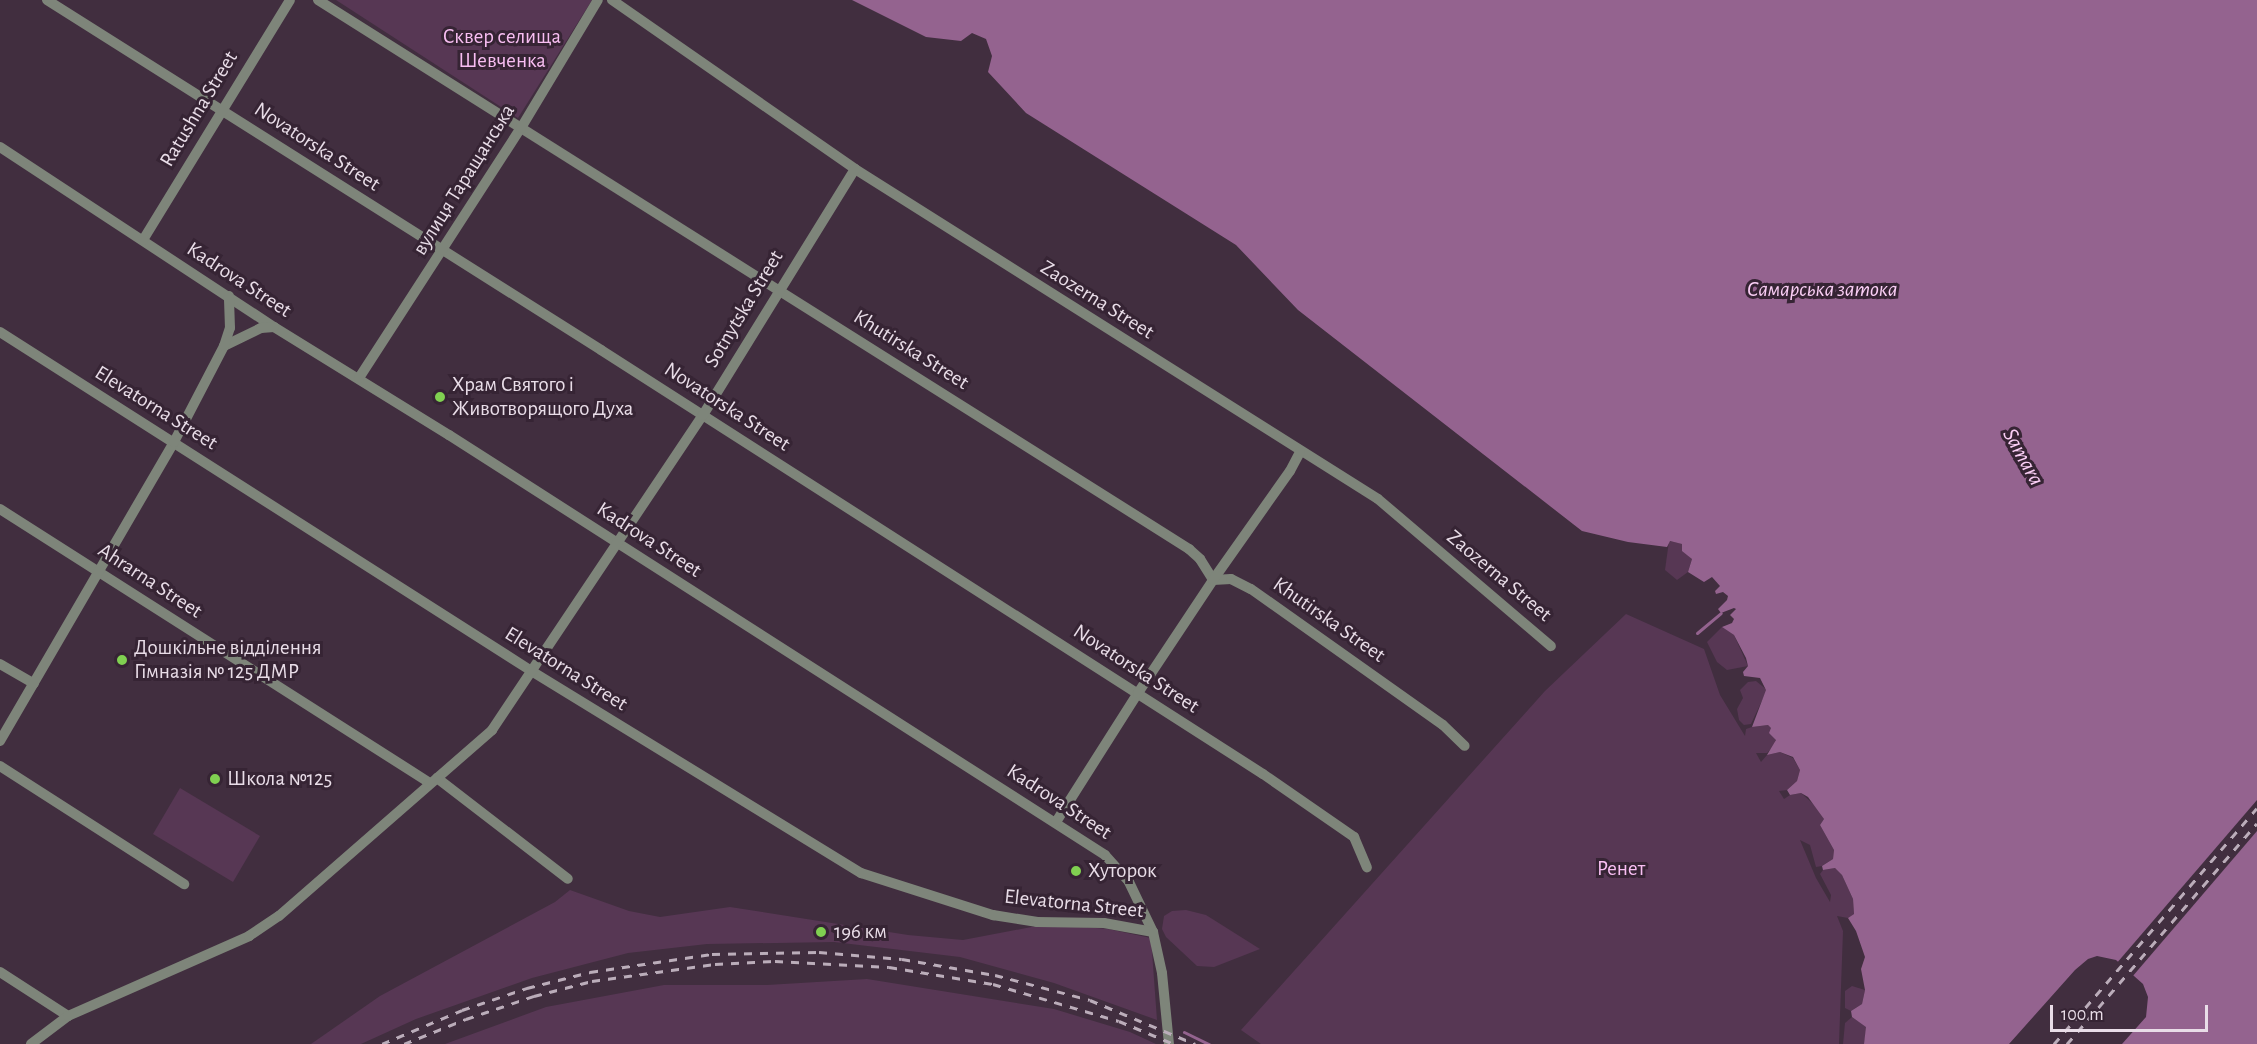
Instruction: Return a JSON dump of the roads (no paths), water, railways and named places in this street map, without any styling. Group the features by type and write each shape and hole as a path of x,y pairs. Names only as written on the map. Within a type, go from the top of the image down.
{"street":[{"name":"Novatorska Street","path":"47,0 703,415 1263,774 1354,837 1366,867"},
{"name":"Ratushna Street","path":"143,240 290,0"},
{"name":"Khutirska Street","path":"318,0 1189,549 1200,560 1213,580 1231,579 1251,589 1443,725 1465,747"},
{"name":"вулиця Таращанська","path":"359,378 521,128 598,0"},
{"name":"Zaozerna Street","path":"612,0 855,169 1300,452 1378,499 1551,646"},
{"name":"Kadrova Street","path":"0,147 274,327 359,378 1105,855 1137,895 1154,932 1162,973 1169,1044"},
{"name":"Sotnytska Street","path":"31,1044 68,1016 249,936 279,916 492,730 703,415 855,169"},
{"path":"0,741 174,442 224,346 230,328 229,296"},
{"path":"224,346 261,328 274,327"},
{"name":"Elevatorna Street","path":"0,332 533,672 861,873 993,915 1037,922 1104,923 1154,932"},
{"path":"1056,822 1138,693 1213,580 1290,471 1300,452"},
{"name":"Ahrarna Street","path":"0,509 433,780 567,879"},
{"path":"0,664 34,684"},
{"path":"0,766 184,884"},
{"path":"0,972 68,1016"}],"water":[{"name":"Самарська затока","path":"852,0 2257,0 2257,1044 2122,1044 2146,1017 2148,997 2143,984 2116,960 2097,956 2088,959 2075,970 2009,1044 1864,1044 1866,1027 1852,1017 1851,1011 1862,1004 1865,990 1861,969 1865,957 1856,931 1848,918 1854,914 1853,899 1842,875 1835,868 1823,870 1822,866 1833,859 1834,850 1820,825 1824,819 1808,797 1801,793 1790,795 1787,790 1797,781 1800,770 1793,757 1780,752 1767,755 1776,740 1769,733 1771,728 1768,725 1752,727 1766,690 1760,678 1744,676 1743,672 1748,666 1746,658 1734,635 1722,627 1732,623 1734,619 1730,615 1736,609 1721,613 1718,609 1728,596 1723,592 1716,594 1715,591 1720,586 1712,577 1704,582 1688,572 1692,559 1682,551 1682,544 1670,541 1667,547 1628,542 1582,531 1298,310 1236,245 1026,113 988,72 992,56 986,39 972,33 961,41 926,37"}],"waterway":[{"path":"1697,633 1721,613"},
{"path":"1184,1032 1209,1044"}],"railway":[{"path":"2054,1044 2257,808"},
{"path":"2067,1044 2257,823"},
{"path":"382,1044 462,1010 527,988 590,972 712,954 819,952 902,959 995,975 1090,1000 1195,1044"},
{"path":"404,1044 466,1019 534,996 592,981 715,964 775,961 889,967 993,984 1119,1021 1174,1044"}],"place":[{"name":"Храм Святого і Животворящого Духа","path":"440,397"},
{"name":"Дошкільне відділення Гімназія № 125 ДМР","path":"122,660"},
{"name":"Школа №125","path":"215,779"},
{"name":"Хуторок","path":"1076,871"},
{"name":"196 км","path":"821,932"}],"park label":[{"name":"Сквер селища Шевченка","path":"502,49"},
{"name":"Ренет","path":"1621,869"}],"water label":[{"name":"Samara","path":"2023,457"}]}
